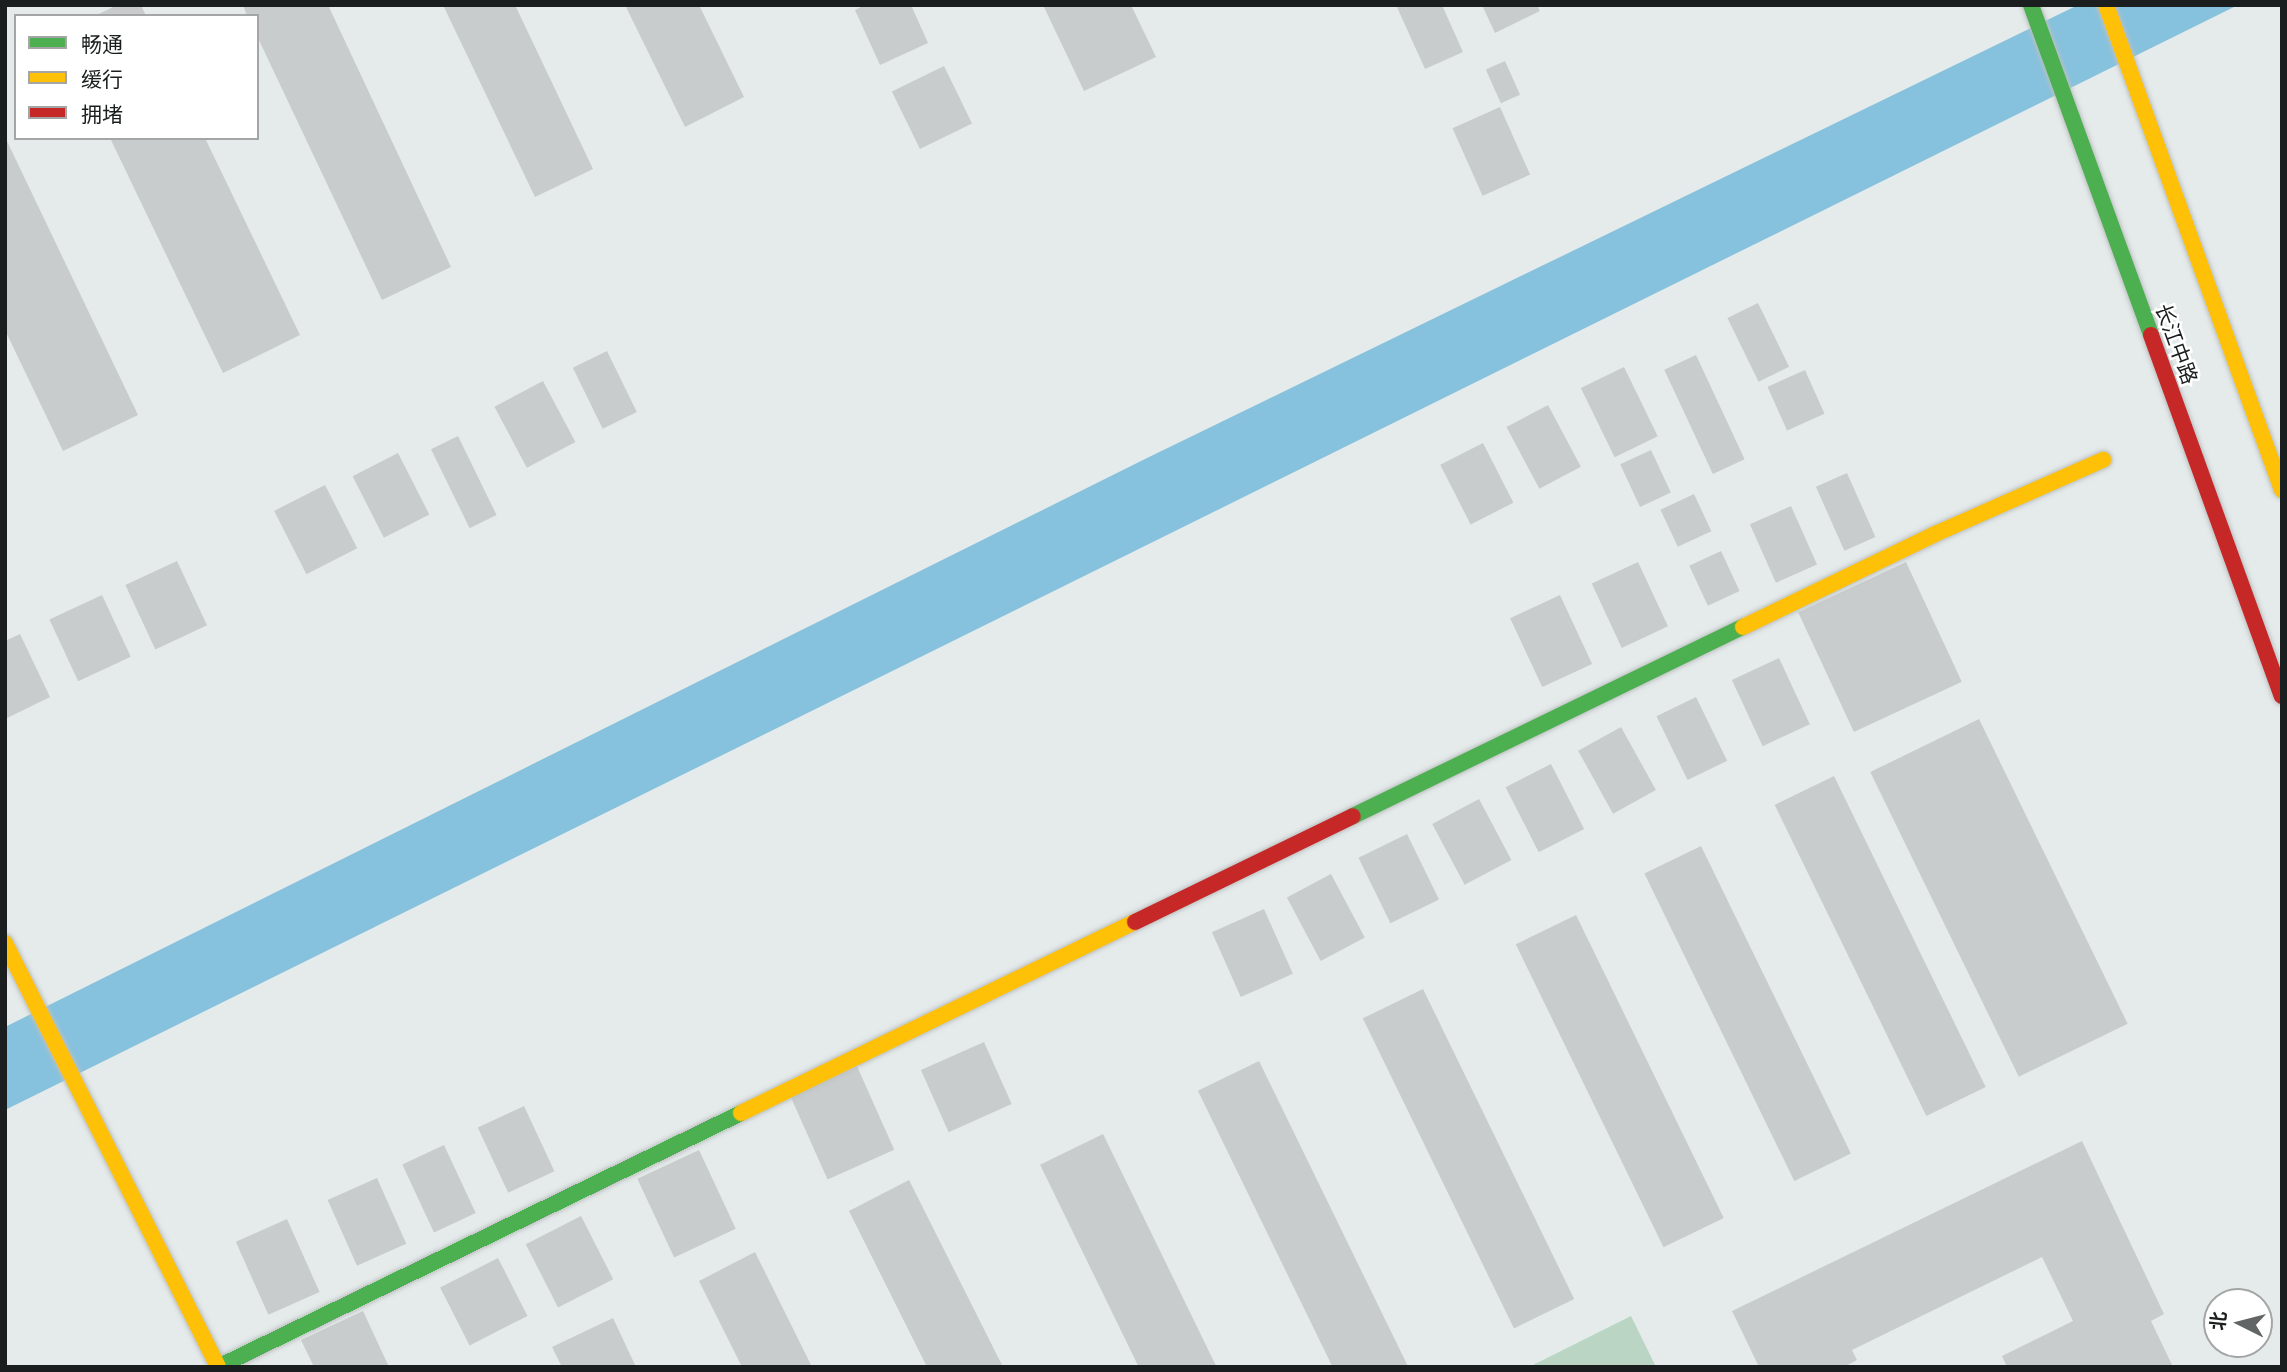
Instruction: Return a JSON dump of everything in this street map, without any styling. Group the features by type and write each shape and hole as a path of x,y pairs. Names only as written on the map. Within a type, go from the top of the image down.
{"street":[{"name":"长江中路","path":"2031,5 2282,696"},
{"path":"2106,5 2282,490"},
{"path":"9,950 218,1367 1936,534 2103,460"}],"green space":[{"path":"1631,1316 1656,1367 1529,1367"}],"water":[{"path":"2078,5 2238,5 5,1110 5,1027 1145,459"}],"building":[{"path":"117,5 141,5 145,14 99,14"},
{"path":"243,5 328,5 451,267 382,300 259,40 259,14 246,14"},
{"path":"443,5 515,5 593,169 535,197"},
{"path":"625,5 699,5 744,97 685,127"},
{"path":"865,5 911,5 928,43 880,65 855,10"},
{"path":"1043,5 1131,5 1156,57 1084,91"},
{"path":"1396,5 1442,5 1463,52 1425,69"},
{"path":"1482,5 1537,5 1540,11 1495,33"},
{"path":"1505,61 1520,95 1501,103 1486,70"},
{"path":"944,66 972,124 920,149 892,91"},
{"path":"1500,107 1530,175 1483,196 1452,128"},
{"path":"5,137 138,415 63,451 5,330"},
{"path":"111,140 206,140 300,335 223,373"},
{"path":"1758,303 1789,367 1759,382 1727,318"},
{"path":"607,351 637,412 603,429 573,368"},
{"path":"1696,355 1745,459 1713,474 1664,370"},
{"path":"1624,367 1658,436 1615,457 1581,388"},
{"path":"1805,370 1825,414 1787,431 1768,387"},
{"path":"543,381 575,442 527,468 494,407"},
{"path":"1548,405 1581,467 1539,489 1507,427"},
{"path":"458,436 497,515 470,528 431,449"},
{"path":"1483,443 1513,503 1471,524 1440,465"},
{"path":"1651,450 1671,493 1640,507 1620,464"},
{"path":"398,453 429,514 384,538 353,476"},
{"path":"1847,473 1875,537 1844,551 1816,487"},
{"path":"325,485 357,548 306,574 274,511"},
{"path":"1694,494 1711,531 1678,547 1660,510"},
{"path":"1791,506 1817,564 1776,583 1750,524"},
{"path":"1721,551 1740,591 1708,606 1689,566"},
{"path":"177,561 207,625 155,649 125,585"},
{"path":"1638,562 1668,626 1622,648 1592,584"},
{"path":"1906,562 1962,682 1854,732 1798,612"},
{"path":"102,595 131,657 78,681 49,620"},
{"path":"1560,595 1592,664 1542,687 1510,618"},
{"path":"20,634 50,697 5,719 5,641"},
{"path":"1779,658 1810,724 1763,746 1732,680"},
{"path":"1696,697 1727,761 1688,780 1656,716"},
{"path":"1979,719 2128,1024 2019,1077 1870,772"},
{"path":"1621,727 1656,790 1613,814 1578,751"},
{"path":"1551,764 1584,829 1539,852 1506,787"},
{"path":"1834,776 1986,1087 1926,1116 1775,805"},
{"path":"1479,799 1511,860 1465,885 1432,824"},
{"path":"1407,834 1439,900 1390,923 1358,858"},
{"path":"1701,846 1851,1153 1794,1181 1644,874"},
{"path":"1331,874 1365,938 1321,961 1287,897"},
{"path":"1264,909 1293,974 1241,997 1212,932"},
{"path":"1576,915 1724,1218 1664,1247 1516,944"},
{"path":"1423,989 1574,1299 1514,1328 1363,1018"},
{"path":"984,1042 1012,1104 949,1132 921,1070"},
{"path":"1259,1061 1408,1367 1333,1367 1198,1091"},
{"path":"856,1064 894,1150 828,1180 789,1094"},
{"path":"524,1106 554,1171 508,1193 478,1128"},
{"path":"1103,1134 1217,1367 1139,1367 1040,1165"},
{"path":"2082,1141 2164,1314 2151,1321 2173,1367 2007,1367 2002,1356 2073,1321 2042,1257 1852,1350 1857,1360 1844,1367 1759,1367 1732,1311"},
{"path":"444,1145 476,1213 434,1232 402,1164"},
{"path":"699,1150 736,1229 674,1258 637,1179"},
{"path":"377,1178 406,1244 357,1266 328,1200"},
{"path":"909,1180 1003,1367 927,1367 849,1211"},
{"path":"581,1216 613,1279 558,1307 526,1244"},
{"path":"287,1219 320,1292 268,1315 236,1242"},
{"path":"755,1252 812,1367 742,1367 699,1281"},
{"path":"498,1258 528,1316 470,1345 440,1288"},
{"path":"363,1311 389,1367 314,1367 301,1340"},
{"path":"613,1318 636,1367 562,1367 552,1347"}],"traffic: fast":[{"path":"2031,5 2151,335"},
{"path":"1353,816 1743,627"},
{"path":"218,1367 741,1113"}],"traffic: slow":[{"path":"2106,5 2282,490"},
{"path":"1743,627 1935,534 2103,460"},
{"path":"741,1113 1135,922"},
{"path":"5,943 218,1367"}],"traffic: jam":[{"path":"2151,335 2282,696"},
{"path":"1135,922 1353,816"}]}
